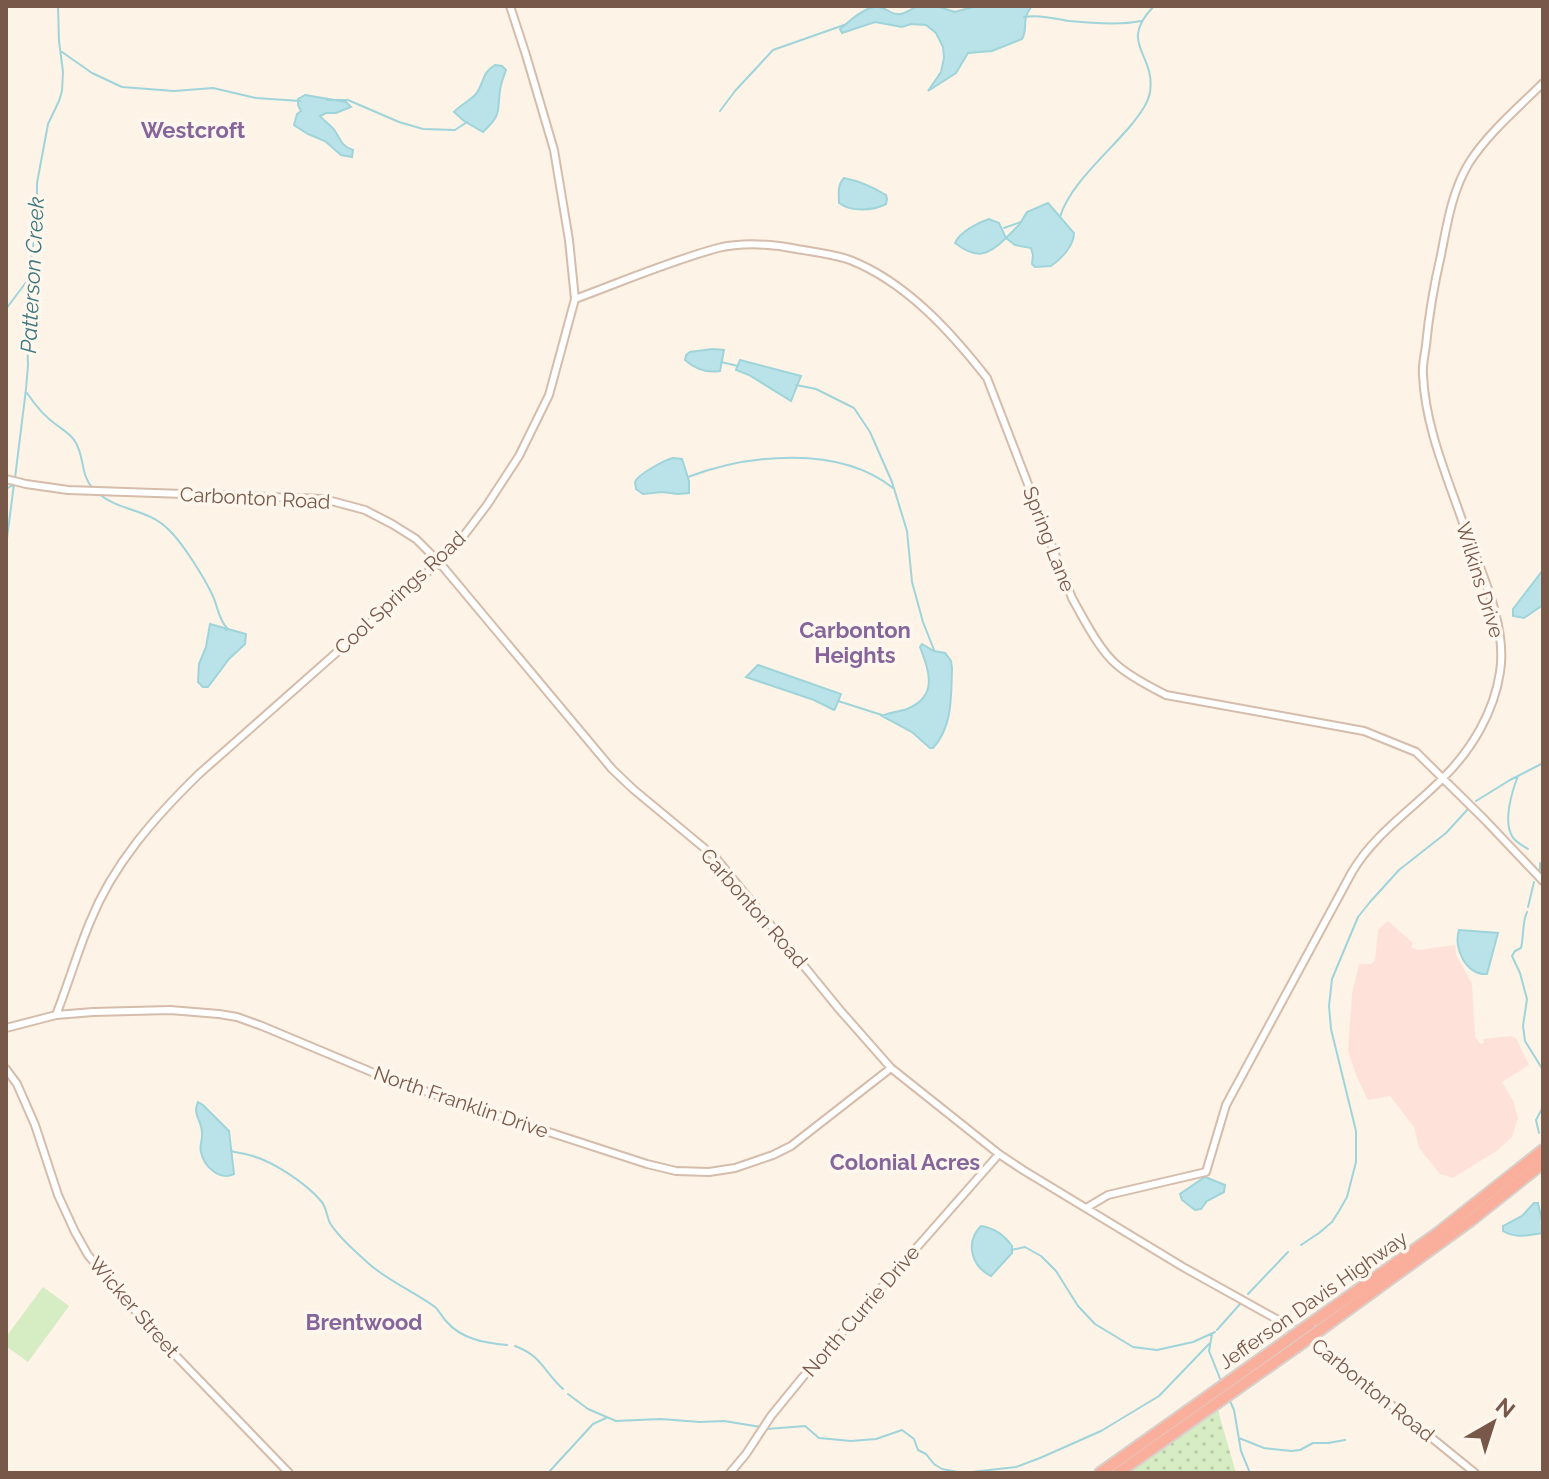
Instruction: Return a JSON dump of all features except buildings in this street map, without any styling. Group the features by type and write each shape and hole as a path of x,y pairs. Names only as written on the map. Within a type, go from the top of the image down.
{"highway":[{"path":"1515,1173 1543,1140"},
{"name":"Jefferson Davis Highway","path":"1315,1327 1543,1150"},
{"name":"Jefferson Davis Highway","path":"1100,1473 1470,1221 1543,1163"},
{"path":"1470,1221 1543,1171"},
{"name":"Jefferson Davis Highway","path":"1118,1473 1290,1344"}],"street":[{"name":"Cool Springs Road","path":"56,1015 90,921 115,873 144,831 199,774 439,562 487,505 519,456 549,395 575,299 554,150 510,6"},
{"name":"Wilkins Drive","path":"1086,1208 1108,1195 1206,1172 1226,1105 1358,861 1375,839 1444,778 1464,756 1480,731 1500,671 1497,619 1441,462 1422,373 1430,308 1458,184 1469,163 1488,139 1543,83"},
{"name":"Spring Lane","path":"575,299 720,248 749,244 776,245 831,255 881,276 909,296 949,333 987,378 1072,598 1114,663 1166,695 1364,731 1416,752 1543,881"},
{"name":"Carbonton Road","path":"6,479 68,490 324,499 365,510 416,539 439,562 612,769 715,857 891,1068 999,1154 1183,1267 1305,1335 1475,1473"},
{"name":"North Franklin Drive","path":"6,1028 56,1015 170,1010 237,1017 374,1073 450,1100 647,1164 689,1172 735,1168 791,1146 891,1068"},
{"name":"Wicker Street","path":"6,1069 17,1084 35,1125 58,1195 88,1255 154,1333 289,1473"},
{"name":"North Currie Drive","path":"730,1473 802,1378 999,1154"}],"shaded area":[{"path":"1388,921 1413,943 1411,947 1418,950 1455,945 1456,955 1472,984 1475,1036 1480,1044 1484,1043 1483,1039 1516,1038 1529,1065 1502,1082 1513,1100 1518,1118 1512,1137 1498,1150 1453,1178 1440,1174 1419,1148 1414,1127 1390,1096 1368,1100 1348,1051 1352,994 1359,964 1371,964 1375,960 1378,930"}],"green space":[{"path":"43,1287 69,1306 28,1362 6,1346 6,1337"},
{"path":"1215,1400 1236,1473 1109,1473"}],"water":[{"path":"918,6 936,6 955,12 976,6 1032,6 1026,16 1022,39 992,51 968,53 956,73 928,91 941,72 944,58 943,47 936,33 926,25 902,27 875,22 842,33 840,29 860,13 874,7 897,14"},
{"path":"495,65 506,70 500,87 498,113 483,132 454,112 476,94 485,75"},
{"path":"305,95 346,102 351,107 320,116 344,145 353,150 352,157 341,155 325,141 294,125 301,111 298,99"},
{"path":"844,178 886,195 886,204 862,210 839,203 839,187"},
{"path":"1048,203 1074,233 1063,256 1051,266 1035,267 1031,248 1015,245 1006,238 1027,212"},
{"path":"989,219 999,223 1006,238 981,254 969,252 955,243 969,228"},
{"path":"724,350 720,371 701,370 685,360 690,352"},
{"path":"740,360 801,376 791,401 736,370"},
{"path":"673,458 682,459 689,481 689,493 643,494 636,489 635,482 641,475"},
{"path":"1543,570 1543,605 1524,618 1513,616 1513,609"},
{"path":"210,624 246,634 245,644 208,687 203,687 198,682 199,664"},
{"path":"922,644 945,653 952,668 948,720 933,748 882,716 917,704 928,690"},
{"path":"758,665 841,694 835,709 746,677"},
{"path":"1459,930 1498,933 1487,974 1473,970 1463,959 1458,945"},
{"path":"198,1102 229,1131 234,1174 218,1174 203,1158 202,1128 196,1110"},
{"path":"1205,1177 1225,1185 1224,1192 1195,1210 1182,1200 1180,1194"},
{"path":"1534,1203 1538,1203 1543,1233 1518,1236 1503,1231 1503,1226 1522,1216"},
{"path":"981,1226 999,1233 1012,1246 1012,1253 991,1276 979,1266 972,1253 973,1239"}],"waterway":[{"name":"Patterson Creek","path":"15,478 28,365 26,293 37,211 37,183 48,124 62,91 58,6"},
{"path":"1060,217 1072,193 1132,124 1147,101 1150,79 1138,40 1143,19 1154,6"},
{"path":"1024,17 1096,23 1141,21"},
{"path":"720,111 773,50 844,25"},
{"path":"62,52 92,73 122,87 174,91 213,88 256,98 300,101"},
{"path":"327,100 348,100 423,129 455,130 467,122"},
{"path":"1004,228 1021,222"},
{"path":"6,309 27,281"},
{"path":"721,362 738,366"},
{"path":"796,385 816,389 854,408 870,432 892,482 907,531 912,582 934,650"},
{"path":"27,393 37,407 74,440 87,479 94,490"},
{"path":"688,477 738,463 793,458 847,465 871,474 893,488"},
{"name":"Patterson Creek","path":"6,546 14,484"},
{"path":"6,489 13,485"},
{"path":"99,494 153,518 170,531 204,579 226,630"},
{"path":"838,701 882,715"},
{"path":"1476,801 1543,763"},
{"path":"1518,776 1508,814 1509,830 1513,838 1528,849"},
{"path":"1301,1245 1332,1222 1347,1197 1356,1162 1356,1131 1331,1029 1329,1006 1332,979 1358,917 1399,870 1446,833 1468,809"},
{"path":"1540,863 1540,870"},
{"path":"1528,907 1534,882"},
{"path":"1527,912 1521,948 1512,956 1527,999 1523,1026 1525,1041 1543,1070"},
{"path":"1539,1133 1536,1120 1543,1107"},
{"path":"231,1151 267,1162 307,1187 321,1201 338,1234 353,1249 384,1275 435,1307 459,1332 482,1341 507,1345"},
{"path":"1011,1250 1025,1247 1041,1256 1056,1271 1078,1306 1095,1324 1133,1347 1157,1350 1193,1342 1215,1332"},
{"path":"1248,1294 1288,1252"},
{"path":"1217,1330 1240,1304"},
{"path":"1212,1334 1209,1351 1221,1381"},
{"path":"767,1429 805,1426 819,1438 851,1441 876,1439 902,1430 914,1439 918,1450 942,1469 963,1473 1016,1467 1101,1431 1159,1396 1209,1344"},
{"path":"515,1346 537,1359 563,1389"},
{"path":"568,1394 588,1409 616,1421 724,1421 761,1427"},
{"path":"1230,1401 1241,1451 1250,1473"},
{"path":"548,1473 593,1424 606,1418"},
{"path":"1239,1438 1264,1448 1291,1451 1313,1443 1345,1440"}],"district":[{"name":"Westcroft","path":"193,130"},
{"name":"Carbonton Heights","path":"855,642"},
{"name":"Colonial Acres","path":"905,1162"},
{"name":"Brentwood","path":"364,1322"}]}
